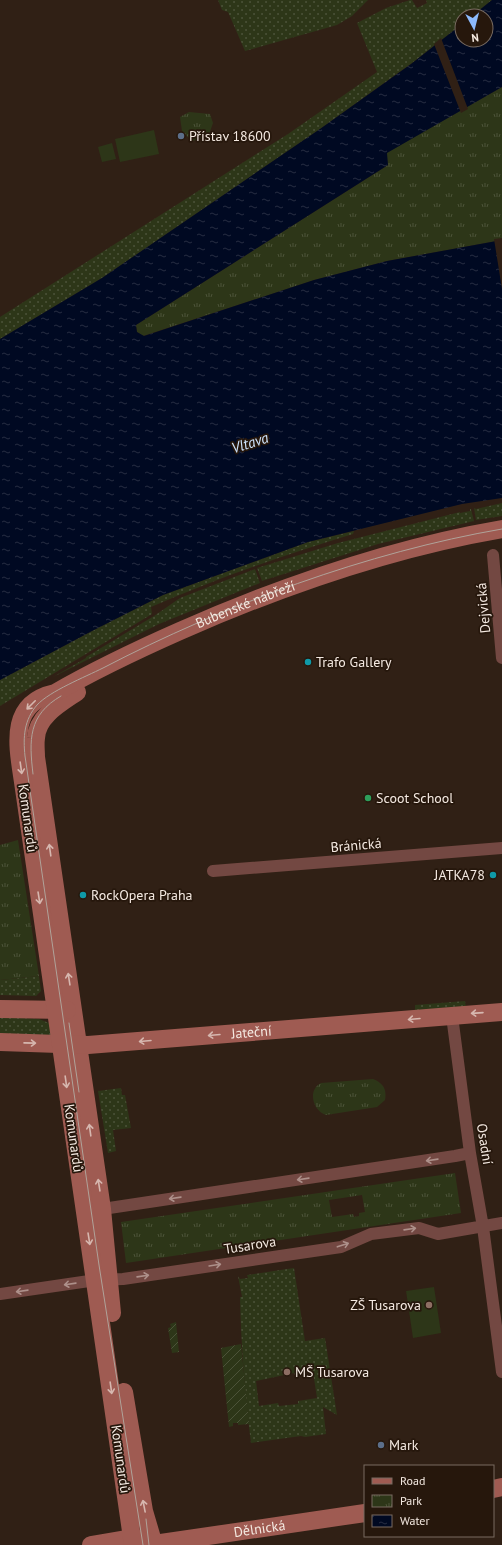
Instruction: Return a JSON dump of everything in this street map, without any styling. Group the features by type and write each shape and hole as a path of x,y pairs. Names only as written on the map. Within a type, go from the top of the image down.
{"street":[{"name":"Bubenské nábřeží","path":"18,731 24,712 29,705 36,700 43,696 55,693 126,656 218,614 358,564 422,546 502,529"},
{"name":"Bubenské nábřeží","path":"36,737 42,722 56,706 153,652 298,595 353,577 410,560 491,542 498,548"},
{"name":"Dejvická","path":"498,548 502,658"},
{"name":"Komunardů","path":"18,731 18,744 24,789 61,1044 94,1210"},
{"name":"Komunardů","path":"36,737 36,757 74,1010 94,1210 133,1542"},
{"name":"Bránická","path":"213,871 502,848"},
{"path":"0,1009 74,1010"},
{"name":"Jateční","path":"0,1042 95,1045 502,1012"},
{"name":"Osadní","path":"452,1016 470,1153 483,1227 501,1353 502,1372"},
{"path":"94,1210 470,1153"},
{"name":"Tusarova","path":"0,1294 102,1280 123,1279 341,1247 371,1234 419,1228 438,1234 502,1223"},
{"name":"Komunardů","path":"102,1280 110,1302 144,1511 154,1545"},
{"name":"Dělnická","path":"91,1545 133,1542 154,1545 364,1513"}],"green space":[{"path":"218,0 368,0 352,16 337,25 245,51 228,12 222,10"},
{"path":"410,0 412,0 417,8 427,3 426,0 492,0 482,8 454,8 454,30 412,63 320,129 102,278 0,339 0,317 288,134 377,72 357,23 386,8"},
{"path":"502,87 502,240 387,261 314,280 143,336 137,332 136,325 388,165 386,153"},
{"path":"189,112 210,114 213,123 208,137 192,141 182,131 180,117"},
{"path":"154,130 159,154 120,162 115,139"},
{"path":"112,143 116,159 102,162 98,147"},
{"path":"502,503 502,516 476,520 474,508 476,509"},
{"path":"470,509 474,521 378,544 262,581 257,568 338,543 460,512 470,511"},
{"path":"354,531 353,534 302,550 201,586 151,607 152,614 0,706 0,680 163,595 308,542"},
{"path":"255,569 260,583 159,624 53,677 154,616 180,598"},
{"path":"18,840 39,976 0,980 0,845"},
{"path":"39,976 41,991 36,996 0,995 0,980"},
{"path":"465,1001 466,1008 415,1012 415,1005"},
{"path":"0,1017 39,1019 54,1025 52,1036 0,1036"},
{"path":"373,1079 379,1082 385,1090 385,1100 377,1107 326,1115 321,1113 313,1100 314,1090 321,1083"},
{"path":"121,1088 122,1095 125,1095 131,1128 113,1130 116,1151 108,1153 98,1091"},
{"path":"455,1173 461,1213 126,1263 121,1222","holes":["362,1195 365,1212 359,1213 359,1216 354,1217 353,1214 332,1217 329,1200"]},
{"name":"MŠ Tusarova","path":"294,1268 305,1341 325,1338 337,1415 323,1407 326,1434 251,1443 242,1352 240,1297 242,1297 238,1276 240,1279 248,1278 247,1275","holes":["313,1372 317,1398 298,1401 298,1404 279,1406 278,1403 259,1406 256,1381 294,1373 294,1375"]},
{"path":"434,1287 441,1333 413,1338 406,1291"},
{"path":"176,1322 179,1352 172,1353 168,1328 171,1327 170,1324"},
{"path":"241,1344 249,1424 238,1425 238,1423 233,1423 233,1426 229,1427 221,1348"}],"water":[{"name":"Vltava","path":"492,0 502,0 502,87 387,153 388,165 136,325 137,332 144,336 314,280 387,261 502,240 502,498 462,504 308,542 163,595 0,680 0,339 102,278 320,129 411,64 454,30 454,48 494,48 494,8 482,8"}],"pier":[{"path":"441,38 468,109 461,113 434,44"},
{"path":"502,238 502,289 494,239"}],"tram line":[{"path":"143,1545 99,1265 25,756 24,735 29,717 37,705 59,690 149,645 247,602 349,566 451,539 502,529"},
{"path":"33,774 31,750 33,729 42,711 50,703 61,696"},
{"path":"69,1023 79,1092"},
{"path":"146,1519 149,1545"}],"place":[{"name":"Přístav 18600","path":"181,136"},
{"name":"Trafo Gallery","path":"308,662"},
{"name":"Scoot School","path":"368,798"},
{"name":"JATKA78","path":"493,875"},
{"name":"RockOpera Praha","path":"83,895"},
{"name":"ZŠ Tusarova","path":"429,1305"},
{"name":"MŠ Tusarova","path":"287,1372"},
{"name":"Mark","path":"381,1445"}]}
